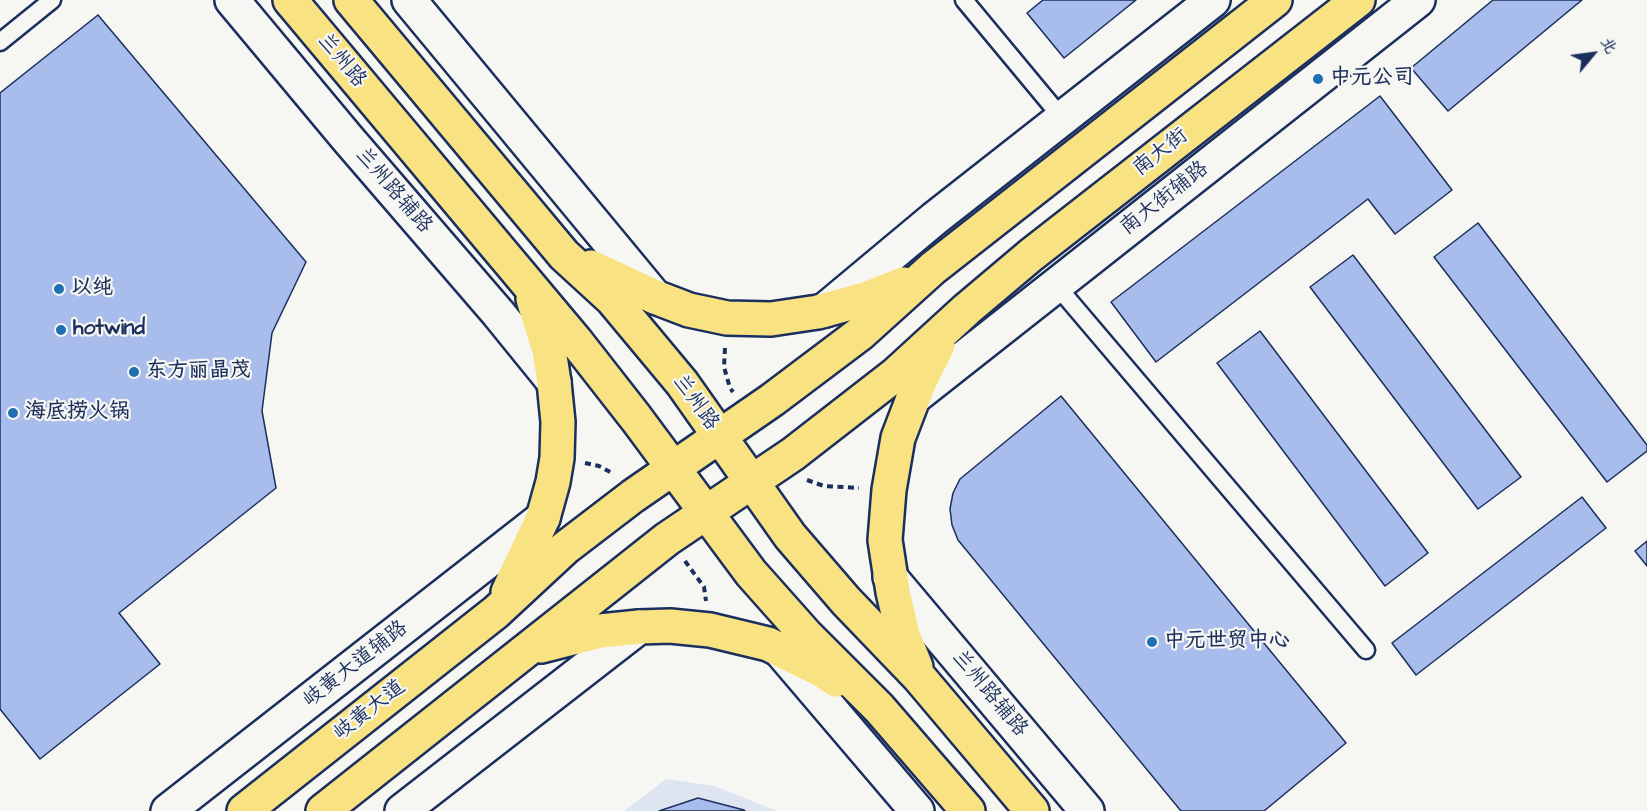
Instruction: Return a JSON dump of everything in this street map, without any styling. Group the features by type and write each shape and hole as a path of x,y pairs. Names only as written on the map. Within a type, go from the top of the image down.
{"main road":[{"name":"兰州路","path":"290,0 527,282 636,418 759,582 807,636 879,708 968,811"},
{"name":"兰州路","path":"351,0 564,255 612,299 682,383 790,536 846,601 920,677 1032,811"},
{"path":"564,255 689,310 727,318 771,319 825,310 897,288 933,268 1275,0"},
{"name":"南大街","path":"967,309 1031,255 1358,0"},
{"name":"岐黄大道","path":"244,811 496,612 565,548 673,468 772,400 861,333 933,268"},
{"path":"496,612 517,575 543,518 557,458 558,422 549,350 527,282"},
{"path":"920,677 903,634 890,577 885,540 889,490 898,438 913,398 937,346 967,309"},
{"path":"323,811 667,539 793,454 896,374 967,309"},
{"path":"528,650 577,636 639,627 670,626 710,630 768,644 823,671 879,708"}],"street":[{"name":"兰州路辅路","path":"232,0 554,382"},
{"path":"409,0 656,297"},
{"path":"825,310 934,219 1212,0"},
{"name":"南大街辅路","path":"913,398 1418,0"},
{"name":"岐黄大道辅路","path":"168,811 543,518"},
{"name":"兰州路辅路","path":"890,577 1087,811"},
{"path":"402,811 639,627"},
{"path":"778,649 917,811"}],"lane":[{"path":"0,42 52,0"},
{"path":"964,0 1062,118"},
{"path":"1056,285 1366,650"}],"shaded area":[{"path":"666,779 715,786 777,811 624,811"}],"building":[{"path":"1043,0 1136,0 1064,58 1027,13"},
{"path":"1493,0 1582,0 1448,111 1411,68"},
{"name":"东方丽晶茂","path":"98,15 306,262 272,333 262,411 276,488 119,613 160,664 40,759 0,709 0,93"},
{"path":"1380,96 1452,190 1395,234 1368,199 1156,362 1111,302"},
{"path":"1478,223 1647,445 1647,451 1607,482 1434,257"},
{"path":"1353,255 1521,477 1478,509 1310,287"},
{"path":"1260,331 1428,553 1385,586 1217,363"},
{"name":"中元世贸中心","path":"1061,396 1346,743 1264,811 1181,811 958,540 952,525 950,509 953,493 960,479"},
{"path":"1582,497 1606,528 1416,675 1392,643"},
{"path":"1647,541 1647,566 1635,551"},
{"path":"698,798 744,810 745,811 659,811"}],"place":[{"name":"中元公司","path":"1318,79"},
{"name":"以纯","path":"59,289"},
{"name":"hotwind","path":"61,330"},
{"name":"东方丽晶茂","path":"134,372"},
{"name":"海底捞火锅","path":"13,413"},
{"name":"中元世贸中心","path":"1152,642"}]}
